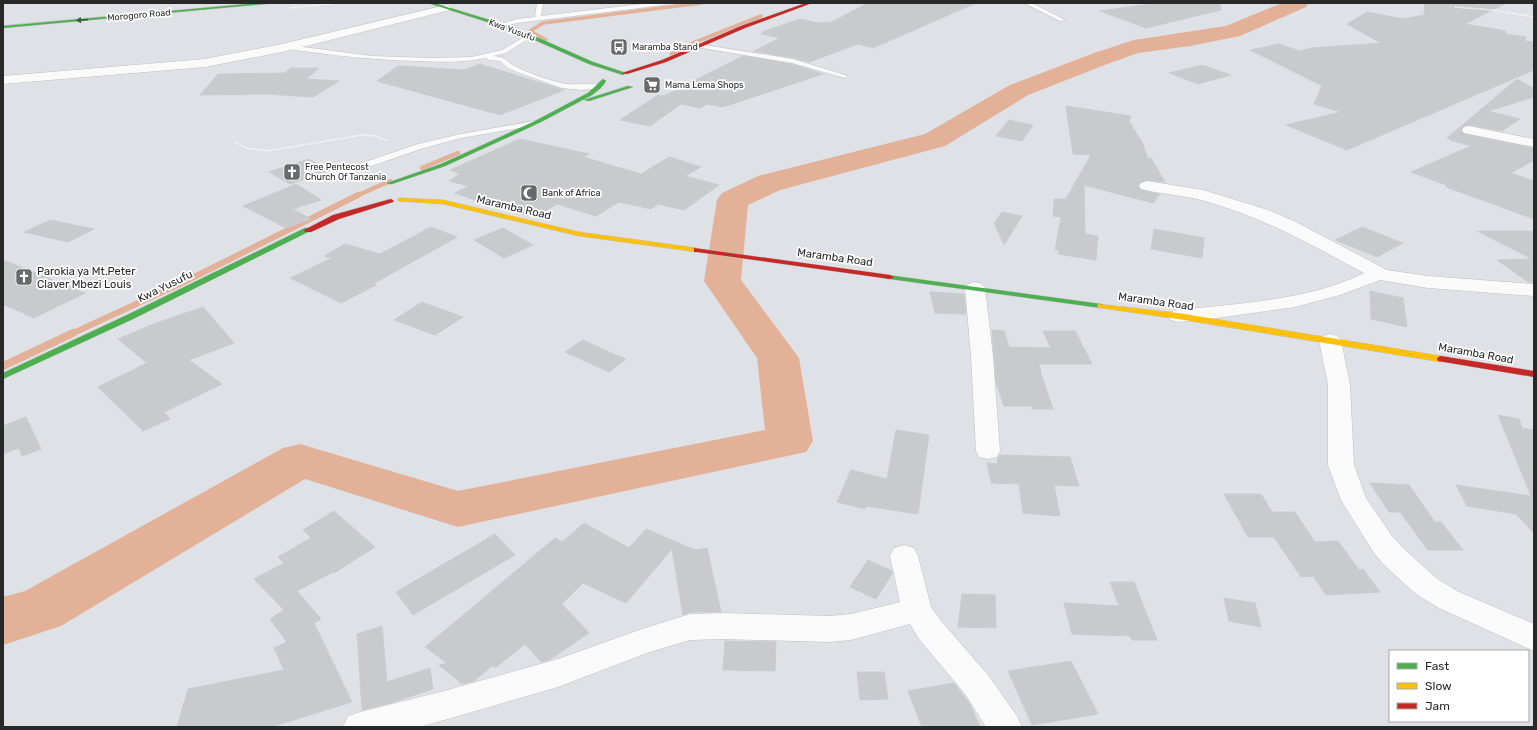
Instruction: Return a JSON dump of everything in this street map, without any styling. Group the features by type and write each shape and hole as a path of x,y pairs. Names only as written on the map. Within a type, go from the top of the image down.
{"main road":[{"name":"Morogoro Road","path":"3,28 274,3"},
{"name":"Kwa Yusufu","path":"430,3 501,25 591,64 602,71 604,76 602,82"},
{"path":"419,187 407,182 386,184 443,165 537,122 590,94 610,75 624,73 664,61 743,27 810,3"},
{"path":"568,106 640,81 664,61"},
{"name":"Kwa Yusufu","path":"591,64 624,73 637,74 640,81"},
{"path":"602,82 606,85 614,87 640,81"},
{"path":"372,196 376,199 395,200 414,194 419,187 443,165"},
{"name":"Maramba Road","path":"419,187 442,202"},
{"name":"Kwa Yusufu","path":"336,217 359,200"},
{"name":"Kwa Yusufu","path":"3,376 130,317 336,217 395,200"},
{"name":"Maramba Road","path":"395,200 442,202 579,234 1178,316 1534,374"}],"street":[{"path":"3,80 205,63 288,47 446,8"},
{"path":"1469,130 1534,143"},
{"path":"1147,186 1203,195 1262,214 1320,242 1378,273 1428,282 1534,290"},
{"path":"1178,316 1259,308 1305,299 1367,280 1378,273"},
{"path":"975,288 982,356 988,451"},
{"path":"1330,340 1339,385 1341,465 1354,500 1382,543 1393,556 1426,586 1449,600 1534,638"},
{"path":"904,556 917,610 930,630 976,685 1005,727"},
{"path":"360,727 444,706 558,673 642,642 690,627 723,626 830,629 851,627 917,610"}],"lane":[{"path":"538,19 540,3"},
{"path":"604,3 605,10"},
{"path":"501,25 517,21 538,19 565,12 605,10 623,6 664,3"},
{"path":"1027,3 1062,20"},
{"path":"482,58 504,52 529,36"},
{"path":"698,46 793,61 845,76"},
{"path":"288,47 372,58 432,60 482,58 502,59 510,67 519,71 565,86 582,88 602,82"},
{"path":"333,176 408,150 461,136 537,122"}],"path":[{"path":"294,4 308,3"},
{"path":"1455,8 1492,10 1534,17"},
{"path":"235,142 252,150 267,150 362,135 375,136 408,150"}],"building":[{"path":"868,3 976,3 873,48 858,44 809,62 754,51 780,38 761,34 765,33 762,32 800,19 818,23 830,23"},
{"path":"1157,3 1220,3 1221,10 1146,28 1100,11"},
{"path":"1425,3 1506,3 1465,24 1506,31 1506,34 1526,37 1525,41 1534,42 1534,70 1347,150 1286,125 1341,112 1314,104 1322,86 1250,50 1279,44 1300,51 1312,48 1381,43 1347,24 1367,12 1403,19 1424,15"},
{"path":"743,56 792,64 823,74 723,107 707,104 700,108 681,104 650,126 620,120 658,95 664,96"},
{"path":"480,64 564,90 500,115 377,81 398,66 464,70"},
{"path":"1202,65 1231,75 1198,84 1169,73"},
{"path":"291,68 319,68 306,79 339,81 313,97 265,94 200,95 218,74 285,73"},
{"path":"1517,79 1534,89 1534,97 1488,111 1520,119 1502,131 1469,125 1463,126 1461,131 1464,134 1534,148 1534,160 1511,173 1534,181 1534,219 1446,187 1449,186 1411,172 1471,146 1447,138"},
{"path":"1066,106 1131,116 1129,121 1143,144 1148,159 1151,158 1165,182 1147,180 1138,185 1141,190 1160,194 1153,203 1084,185 1085,234 1098,236 1096,260 1058,254 1059,250 1055,250 1061,217 1053,216 1054,199 1066,199 1091,155 1073,154"},
{"path":"1009,120 1033,125 1022,141 996,136"},
{"path":"520,139 589,154 583,157 641,174 669,157 701,167 685,176 719,185 684,210 658,204 651,209 619,202 596,216 557,204 535,217 499,209 455,193 469,186 449,181 460,174 450,170"},
{"path":"309,159 328,171 290,184 269,172"},
{"path":"296,184 321,200 293,209 311,219 286,228 243,206"},
{"path":"1002,212 1022,216 1004,245 994,223"},
{"path":"50,220 94,229 68,242 24,232"},
{"path":"431,227 457,237 373,284 376,285 341,303 290,278 332,258 324,256 345,244 380,254"},
{"path":"1362,227 1403,243 1377,257 1335,240"},
{"path":"503,228 533,245 504,258 474,240"},
{"path":"1154,229 1204,238 1202,258 1151,249"},
{"path":"1477,231 1534,231 1534,282 1528,282 1497,260 1532,259"},
{"name":"Parokia ya Mt.Peter Claver Mbezi Louis","path":"3,260 85,293 34,318 3,304"},
{"path":"1370,291 1403,298 1407,327 1371,319"},
{"path":"930,292 964,294 966,314 935,313"},
{"path":"422,302 463,317 435,335 394,320"},
{"path":"203,307 234,343 189,360 222,384 164,412 170,419 143,431 98,387 147,363 118,339 156,323"},
{"path":"992,330 1004,331 1009,347 1051,348 1043,331 1075,331 1092,364 1039,364 1053,409 1032,409 1032,406 1004,406 996,382"},
{"path":"583,340 626,359 609,372 565,352"},
{"path":"1498,415 1519,419 1522,428 1534,430 1534,533 1516,514 1467,506 1456,485 1531,496"},
{"path":"26,417 41,449 22,456 19,448 3,454 3,426"},
{"path":"896,430 929,435 918,514 866,506 865,509 837,502 851,470 887,479"},
{"path":"1000,455 1070,457 1079,486 1054,485 1060,516 1023,513 1019,484 991,483 987,463 998,464 997,459"},
{"path":"1370,483 1409,485 1435,522 1441,522 1463,550 1428,550 1400,512 1389,512"},
{"path":"1224,494 1261,494 1272,512 1295,512 1315,542 1338,541 1359,570 1363,569 1380,592 1326,595 1313,576 1301,577 1274,537 1248,537"},
{"path":"334,511 375,547 334,573 333,572 297,591 321,619 314,623 352,702 271,727 177,727 188,689 284,670 274,648 287,642 270,619 284,610 254,579 284,563 278,557 311,538 303,530"},
{"path":"584,523 629,548 646,529 695,550 707,548 721,612 690,612 683,615 672,549 626,603 583,583 562,604 589,633 549,660 541,662 525,644 495,668 493,665 474,681 462,684 439,665 447,663 425,647 555,538 562,542"},
{"path":"495,534 515,555 413,615 396,592"},
{"path":"868,560 892,571 892,574 876,599 850,587"},
{"path":"1110,582 1134,582 1157,640 1132,640 1130,636 1072,634 1064,603 1119,606"},
{"path":"962,594 995,595 996,628 958,627"},
{"path":"1224,598 1255,603 1261,627 1229,621"},
{"path":"382,626 387,682 430,668 433,689 391,703 362,710 357,634"},
{"path":"725,641 776,642 775,671 723,670"},
{"path":"1071,661 1098,714 1032,725 1008,671"},
{"path":"857,672 884,672 888,699 860,700"},
{"path":"954,683 970,704 980,727 922,727 908,691"}],"waterway":[{"path":"546,40 530,31 543,23 701,3"},
{"path":"3,621 41,610 300,460 458,509 790,441 778,358 722,281 733,200 769,183 935,140 1019,90 1102,58 1134,47 1232,31 1299,3"},
{"path":"671,54 693,43 761,16"},
{"path":"422,168 458,153"},
{"path":"356,196 390,181"},
{"path":"71,334 184,282 356,196"},
{"path":"3,366 73,333"}],"traffic: fast":[{"path":"3,27 274,3"},
{"path":"430,3 514,29 591,63 623,73"},
{"path":"390,183 443,165 537,122 590,94 600,86 603,81"},
{"path":"587,100 630,87"},
{"path":"3,376 130,317 308,230"},
{"path":"890,277 1101,306"}],"traffic: slow":[{"path":"400,200 443,202 579,234 697,250"},
{"path":"1101,306 1178,316 1441,359"}],"traffic: jam":[{"path":"625,73 664,61 743,27 810,3"},
{"path":"308,230 336,217 391,201"},
{"path":"697,250 890,277"},
{"path":"1441,359 1534,374"}],"place":[{"name":"Maramba Stand","path":"619,47"},
{"name":"Mama Lema Shops","path":"652,85"},
{"name":"Free Pentecost Church Of Tanzania","path":"292,172"},
{"name":"Bank of Africa","path":"529,193"},
{"name":"Parokia ya Mt.Peter Claver Mbezi Louis","path":"24,277"}]}
